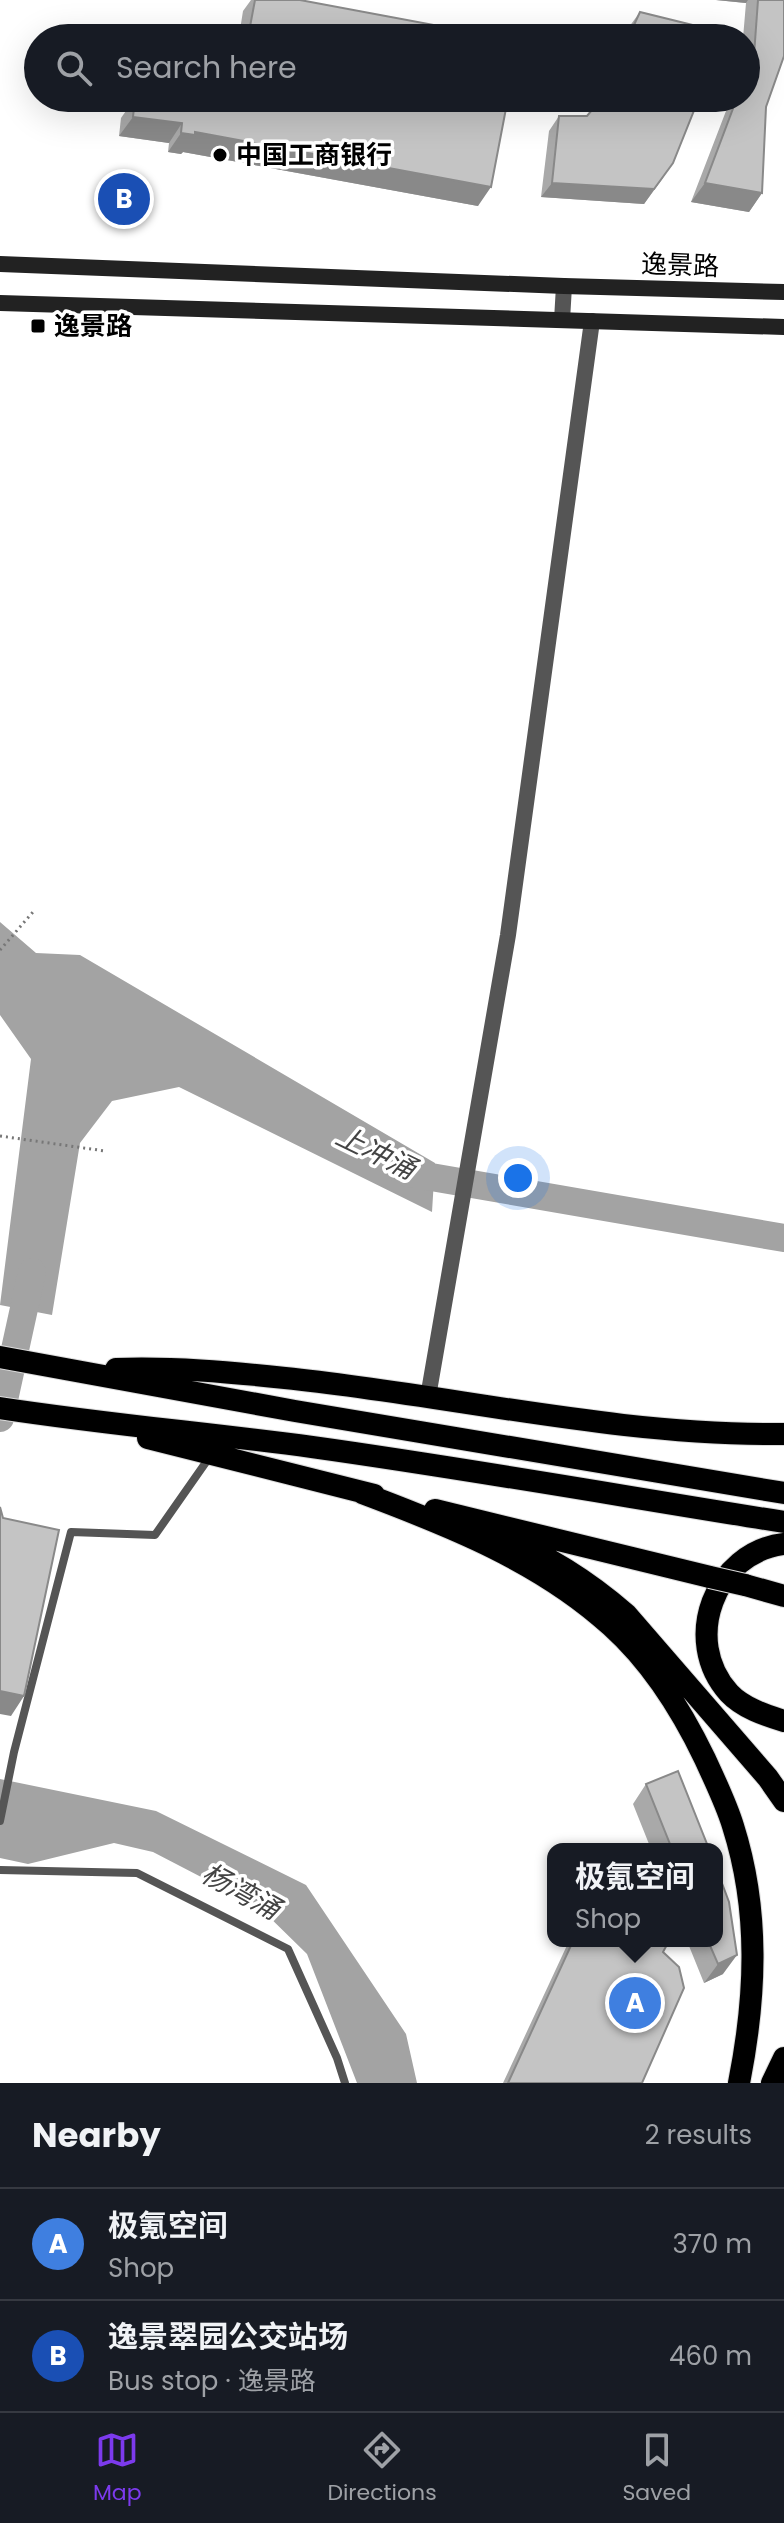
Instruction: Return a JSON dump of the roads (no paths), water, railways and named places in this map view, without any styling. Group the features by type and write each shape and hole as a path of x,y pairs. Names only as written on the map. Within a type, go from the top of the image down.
{"highway":[{"path":"0,1357 784,1493"},
{"path":"75,1371 181,1368 321,1382 637,1427 739,1435 784,1434"},
{"path":"0,1408 316,1448 784,1522"},
{"path":"77,1420 784,1596"},
{"path":"691,1432 742,1431 784,1425"},
{"path":"362,1493 435,1513 520,1544 575,1575 606,1597 644,1633 768,1778 784,1801"},
{"path":"362,1493 435,1520 515,1559 569,1594 612,1626 639,1657 690,1728 733,1823 749,1892 752,1998 739,2083"},
{"path":"784,1544 752,1553 735,1567 710,1604 706,1645 720,1681 731,1695 762,1714 784,1721"},
{"path":"772,2083 784,2058"}],"main road":[{"name":"逸景路","path":"0,264 784,292"},
{"path":"0,303 784,327"}],"street":[{"path":"562,320 564,286"},
{"path":"428,1397 508,935 592,321"}],"lane":[{"path":"0,1821 14,1752 71,1532 155,1535 211,1455"},
{"path":"0,1870 137,1873 288,1949 337,2058 345,2083"}],"water":[{"path":"0,922 36,953 80,955 435,1163 432,1212 179,1087 112,1101 80,1143 52,1315 0,1305 31,1059 0,1015"},
{"name":"杨湾涌","path":"0,1779 156,1811 306,1885 406,2034 417,2083 357,2083 307,1954 259,1907 153,1852 114,1843 28,1864 0,1858"}],"waterway":[{"name":"上冲涌","path":"398,1168 408,1173 784,1238"},
{"path":"0,1418 32,1272"}],"place":[{"name":"中国工商银行","path":"220,155"},
{"name":"逸景翠园公交站场","path":"124,199"},
{"name":"逸景路","path":"38,326"},
{"name":"极氪空间","path":"635,2003"}]}
